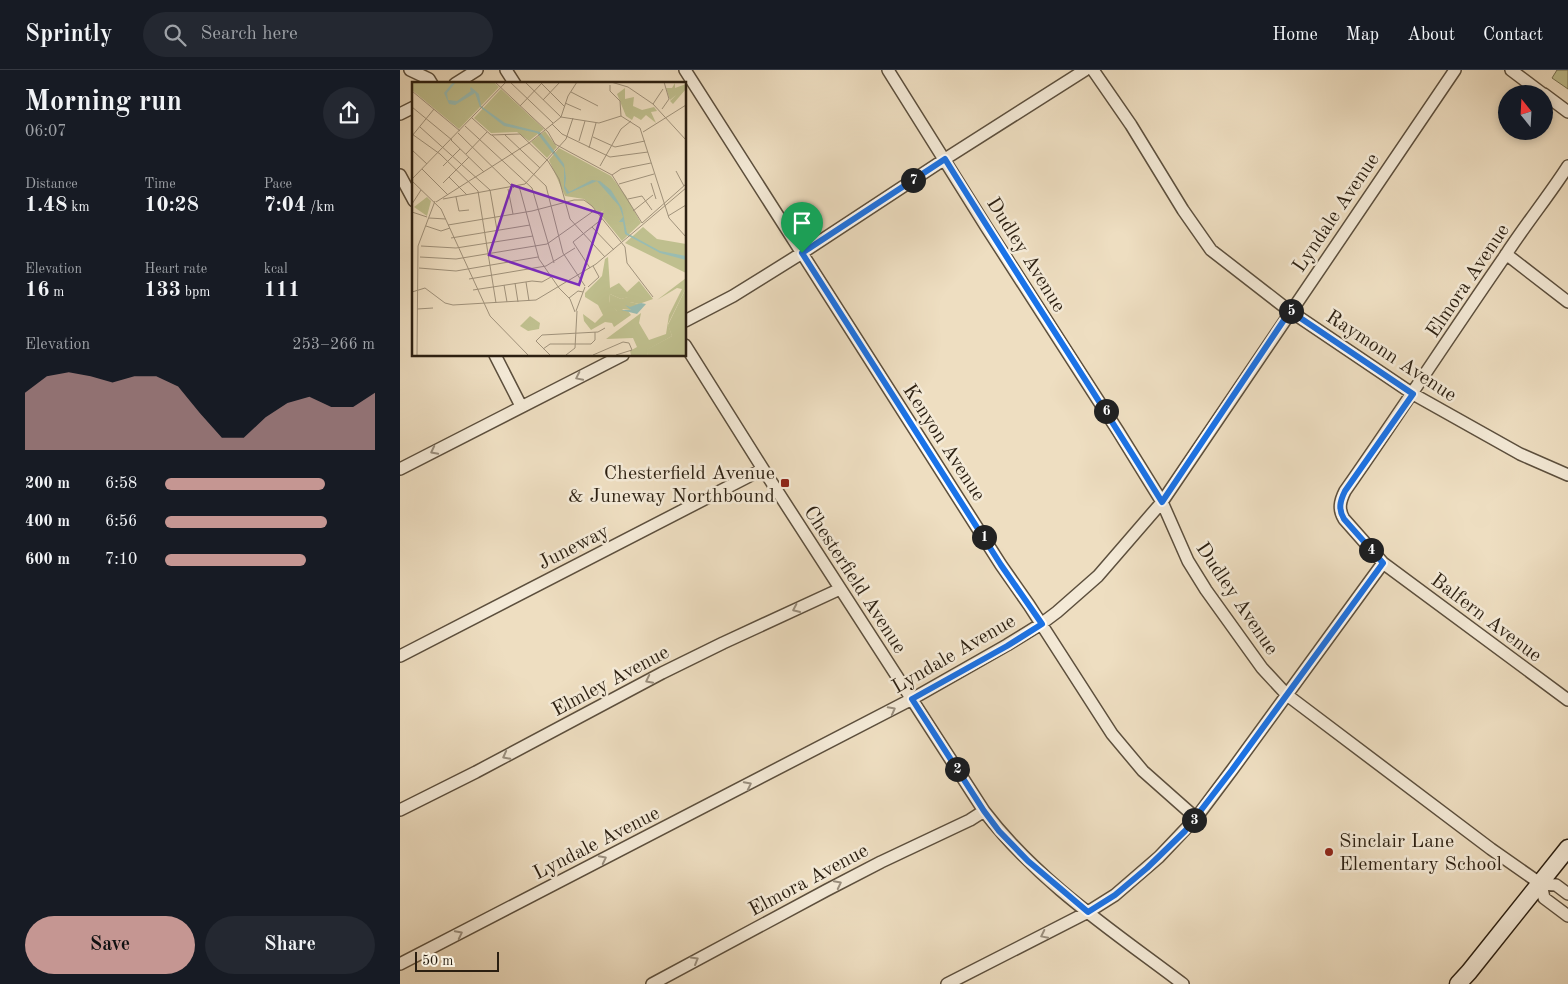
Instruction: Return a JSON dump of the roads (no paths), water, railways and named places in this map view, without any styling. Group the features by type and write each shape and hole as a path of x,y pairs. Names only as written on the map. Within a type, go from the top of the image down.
{"main road":[{"path":"1458,984 1568,848"}],"street":[{"path":"410,70 429,79 431,82"},
{"path":"459,82 477,70"},
{"path":"506,70 514,82"},
{"name":"Kenyon Avenue","path":"685,70 1001,565 1042,624 1112,734 1143,771 1196,818"},
{"name":"Dudley Avenue","path":"888,70 1162,502 1188,562 1231,627 1262,668 1287,695 1540,884"},
{"path":"686,321 733,296 802,253 1085,70"},
{"name":"Raymonn Avenue","path":"1093,70 1131,125 1183,210 1212,250 1231,267 1255,283 1290,311 1413,394 1520,454 1568,475"},
{"name":"Lyndale Avenue","path":"400,964 912,699 1007,646 1042,624 1098,576 1162,502 1455,70"},
{"path":"1511,70 1532,85"},
{"path":"1553,101 1568,112"},
{"path":"400,114 412,108"},
{"name":"Elmora Avenue","path":"1383,563 1340,513 1340,506 1345,491 1568,166"},
{"path":"400,175 412,197"},
{"path":"1506,254 1568,302"},
{"name":"Chesterfield Avenue","path":"686,347 763,469 984,811 999,831 1028,861 1088,912 1183,984"},
{"path":"496,356 521,406"},
{"path":"400,468 620,356"},
{"name":"Juneway","path":"400,656 763,469"},
{"path":"947,984 1088,912 1115,895 1169,848 1196,818 1383,563"},
{"name":"Balfern Avenue","path":"1383,563 1568,700"},
{"name":"Elmley Avenue","path":"400,810 671,669 840,588"},
{"name":"Elmora Avenue","path":"652,984 826,890 970,820 984,811"},
{"path":"1568,894 1556,885 1540,884 1544,898 1568,916"}],"place":[{"name":"Chesterfield Avenue & Juneway Northbound","path":"785,483"},
{"name":"Sinclair Lane Elementary School","path":"1329,852"}]}
